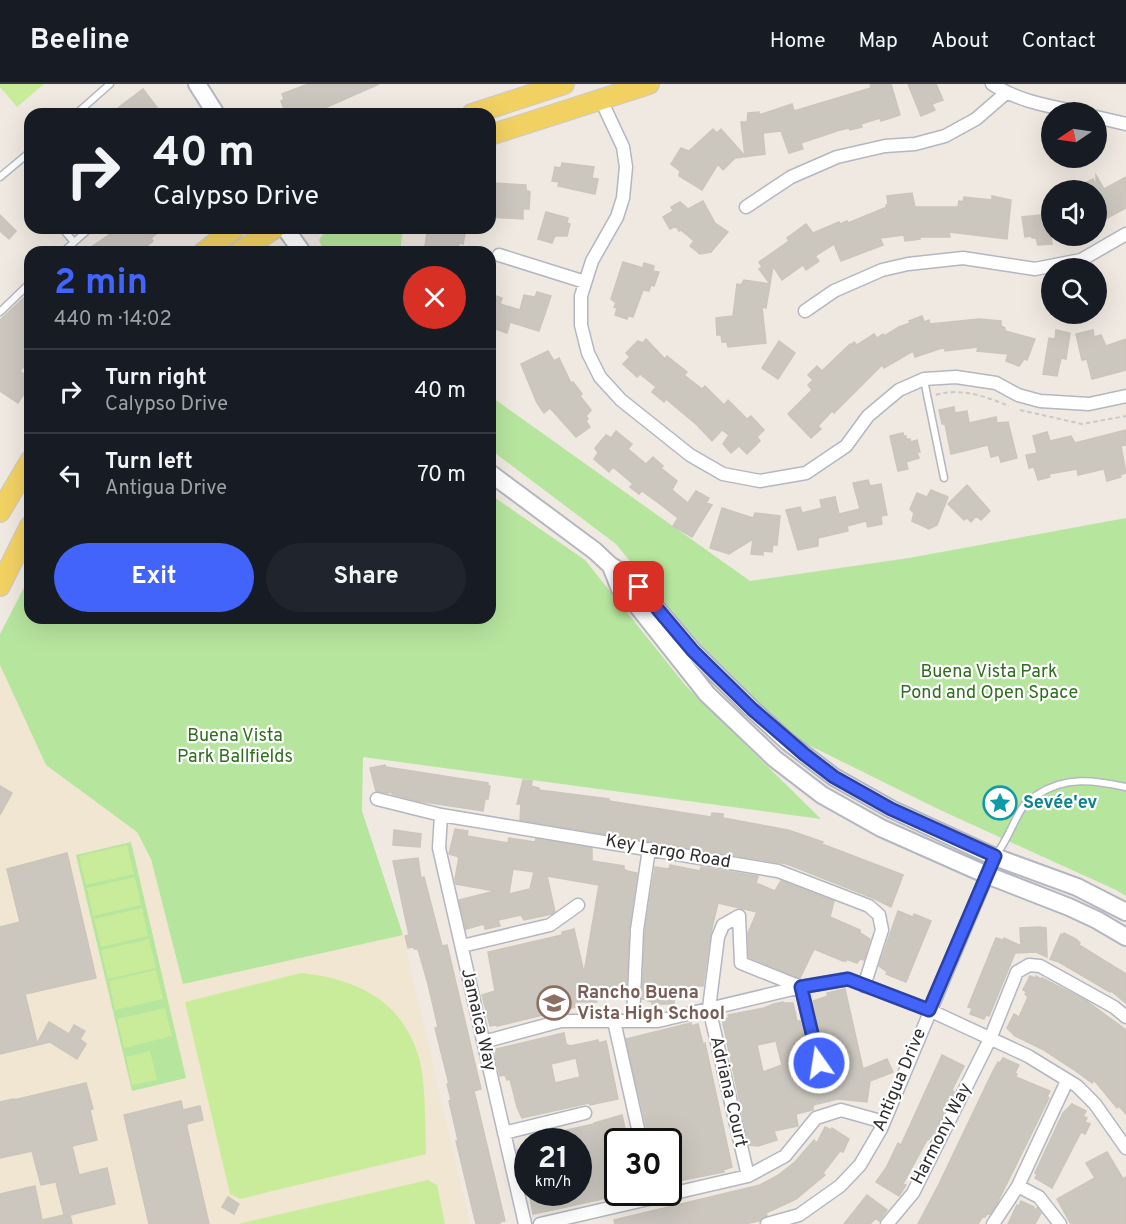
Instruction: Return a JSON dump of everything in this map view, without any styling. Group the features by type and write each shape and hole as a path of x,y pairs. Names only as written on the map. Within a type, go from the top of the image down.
{"main road":[{"path":"490,108 564,84"},
{"path":"496,133 649,84"},
{"path":"212,246 227,234"},
{"path":"248,246 266,234"},
{"path":"0,512 24,471"},
{"path":"0,586 24,538"}],"street":[{"path":"197,84 212,108"},
{"path":"992,84 1005,93 1041,104"},
{"path":"746,207 791,177 837,157 885,146 915,144 945,136 976,119 1005,93"},
{"path":"601,99 623,147 626,166 624,188 617,217 592,261 581,296 581,325 588,353 600,377 621,400 690,455 723,474 760,481 806,473 846,446 868,416 899,390 924,379 956,377 996,383 1018,395 1040,401 1089,404 1126,396"},
{"path":"1107,120 1126,124"},
{"path":"805,311 834,291 882,270 908,264 963,258 1035,269 1081,260 1126,234"},
{"path":"499,255 585,282"},
{"path":"496,477 595,551 610,566 630,577 693,651 788,742 825,770 891,809 995,856 1077,887 1126,912"},
{"path":"610,566 620,589 634,603 707,694 775,759 822,795 871,822 987,875 1069,907 1126,937"},
{"name":"Key Largo Road","path":"377,799 441,815 778,871 869,906 879,915 882,930 864,986"},
{"name":"Jamaica Way","path":"441,815 440,848 525,1224"},
{"path":"633,1020 637,930 649,849"},
{"name":"Antigua Drive","path":"766,1224 799,1215 840,1186 860,1165 884,1122 995,856"},
{"path":"462,946 550,925 578,905"},
{"path":"708,1008 718,937 723,925 739,916 741,963 801,987"},
{"name":"Harmony Way","path":"887,1224 913,1193 990,1039 1017,972 1029,965 1040,966 1114,1007 1126,1017"},
{"path":"483,1042 561,1021 658,1021 801,987 848,979 929,1010 1028,1056 1077,1086 1121,1131 1126,1148"},
{"path":"801,987 819,1063"},
{"name":"Adriana Court","path":"708,1008 748,1176"},
{"path":"614,1021 638,1128"},
{"path":"993,1224 1018,1186 1067,1081"},
{"path":"682,1189 748,1176 785,1156 816,1118 840,1110 884,1122"},
{"path":"504,1133 585,1113"},
{"path":"1018,1186 1039,1197 1060,1224"},
{"path":"540,1224 610,1206"}],"lane":[{"path":"87,108 109,86 118,84"},
{"path":"0,177 24,157"},
{"path":"67,234 74,242"},
{"path":"70,246 83,234"},
{"path":"0,312 24,289"},
{"path":"924,379 944,478"},
{"path":"995,856 1005,844 1026,803 1047,788 1065,782 1083,780 1126,787"}],"shaded area":[{"path":"0,665 46,765 137,832 151,859 184,983 403,935 470,1224 0,1224"}],"green space":[{"path":"0,84 44,84 17,107"},
{"path":"323,234 402,234 401,246 322,246 319,240"},
{"name":"Buena Vista Park Pond and Open Space","path":"496,400 750,581 909,558 1126,518 1126,896 938,809 758,720 616,544 496,454"},
{"name":"Buena Vista Park Ballfields","path":"496,498 585,560 686,686 821,819 363,757 362,811 403,935 183,984 151,859 137,832 46,765 0,665 0,634 24,588 24,624 496,624"},
{"path":"131,842 186,1078 132,1091 76,855"},
{"path":"127,845 134,874 86,885 79,856"},
{"path":"135,877 141,905 93,916 87,888"},
{"path":"142,908 148,936 101,947 94,919"},
{"path":"149,939 156,968 108,979 101,950"},
{"path":"156,970 163,999 115,1010 109,981"},
{"path":"301,973 321,976 358,987 389,1007 401,1021 411,1038 421,1068 425,1105 426,1154 240,1199 230,1194 185,1002"},
{"path":"165,1008 172,1036 124,1048 117,1019"},
{"path":"150,1051 157,1080 132,1085 126,1057"},
{"path":"428,1180 437,1185 445,1224 238,1224"}],"building":[{"path":"308,84 379,84 325,108 284,108 281,101 284,99 282,94"},
{"path":"870,84 891,84 900,115 881,121 880,118 861,124 862,127 840,130 801,143 803,149 789,153 781,131 763,133 765,154 735,158 723,170 718,164 702,190 679,176 680,171 671,164 681,148 689,151 713,129 717,133 721,129 745,156 741,122 747,122 748,113 759,112 759,115 792,104 794,111 871,88"},
{"path":"908,84 936,84 943,100 932,104 935,110 921,116"},
{"path":"143,89 157,108 118,108"},
{"path":"562,163 594,167 592,178 598,179 595,194 558,186 559,182 552,181 555,167 561,168"},
{"path":"1126,177 1126,208 1107,218 1107,187"},
{"path":"496,183 526,185 526,190 530,192 529,209 523,209 523,219 496,217"},
{"path":"912,193 915,207 958,207 959,201 963,202 964,197 992,200 992,196 1011,200 1007,239 949,232 950,237 920,237 920,239 905,241 904,235 880,238 883,245 841,261 834,244 815,256 819,261 806,270 803,265 782,280 773,266 770,284 759,269 762,267 759,262 789,241 787,238 806,224 813,233 839,222 840,224 847,221 848,223 887,207 887,196"},
{"path":"703,201 715,223 728,232 711,252 700,254 690,246 694,241 681,230 679,231 676,226 670,229 663,217 673,211 671,207 680,202 688,209"},
{"path":"546,212 568,218 567,223 570,224 567,236 555,236 552,243 538,239"},
{"path":"0,215 16,231 9,239 0,231"},
{"path":"1041,215 1041,245 1038,245 1036,238 1032,236 1025,237 1022,217"},
{"path":"110,234 156,234 151,238 153,241 147,246 93,246"},
{"path":"427,234 465,234 463,244 459,243 459,246 425,246"},
{"path":"623,262 643,268 644,263 654,266 653,271 659,272 654,286 651,285 649,291 643,290 633,317 628,316 627,319 615,315 616,303 611,299"},
{"path":"744,280 770,284 766,308 762,307 766,343 728,347 727,342 722,342 721,335 717,335 716,318 733,316 737,284 741,285"},
{"path":"537,292 551,296 539,331 510,322 507,333 496,329 496,296 502,298 500,304 520,310 524,295 535,297"},
{"path":"24,298 24,367 20,371 24,374 24,394 18,403 0,391 0,320"},
{"path":"922,316 924,322 929,320 930,324 979,319 1001,321 1001,326 1005,328 1005,331 1035,339 1027,360 1024,359 1019,366 1006,361 1008,354 977,351 978,347 945,351 945,347 915,357 913,351 884,368 882,365 834,413 832,411 818,426 821,429 811,438 788,414 812,390 808,385 813,380 808,375 817,366 822,371 850,344 854,342 857,345 874,334 877,338 883,334 884,336"},
{"path":"1056,330 1070,333 1066,359 1061,358 1057,376 1043,374 1049,338 1055,339"},
{"path":"1093,330 1094,337 1101,335 1106,346 1126,339 1126,370 1092,379 1087,359 1082,360 1076,334"},
{"path":"646,339 665,359 667,356 687,372 684,375 702,389 705,386 724,405 728,400 747,419 751,416 764,430 757,437 760,441 747,454 739,446 731,453 723,444 729,435 722,430 712,441 666,399 664,402 652,392 656,387 640,374 637,377 623,364 630,357 626,353 638,341 643,343"},
{"path":"779,341 795,353 778,379 762,368"},
{"path":"548,351 554,361 559,358 571,383 573,382 582,394 580,396 591,410 586,416 590,427 576,437 550,408 544,413 537,403 521,364"},
{"path":"954,407 955,413 967,411 969,423 996,417 997,423 1008,422 1017,458 1001,462 999,455 991,457 988,445 951,454 945,424 942,424 939,410"},
{"path":"1126,430 1126,445 1121,446 1126,473 1120,475 1121,477 1107,481 1104,469 1078,475 1077,469 1049,474 1050,477 1038,480 1034,467 1029,468 1026,455 1037,453 1033,436 1047,432 1050,441 1071,436 1075,443"},
{"path":"616,431 632,444 628,449 646,464 653,457 663,466 661,468 677,481 672,490 688,503 696,491 709,498 706,503 712,505 692,537 673,526 678,518 642,491 639,494 630,487 633,484 613,467 609,472 594,459 598,453 595,448 606,435 611,438"},
{"path":"903,433 904,437 906,436 906,439 910,439 911,442 917,440 920,452 917,452 919,458 906,462 908,469 898,471 890,436"},
{"path":"868,480 870,486 881,484 887,515 881,516 882,524 868,527 866,521 847,526 848,531 818,538 818,546 798,550 786,510 800,507 802,513 822,508 820,500 835,497 839,514 860,509 853,483"},
{"path":"967,485 990,511 981,520 976,516 971,522 967,518 964,520 948,504"},
{"path":"931,490 948,497 937,525 929,529 912,521 914,513 910,509 917,493 927,497"},
{"path":"722,508 753,518 755,513 780,516 777,545 773,545 772,552 763,551 763,555 751,554 753,539 729,554 710,548"},
{"path":"385,765 488,783 490,786 488,799 485,799 483,811 418,801 392,794 393,792 376,791 370,768"},
{"path":"523,780 532,781 531,786 539,790 609,799 609,801 711,817 712,813 723,814 723,818 788,830 903,875 891,907 787,864 520,820 521,804 517,804"},
{"path":"0,786 12,793 0,815"},
{"path":"455,829 468,831 467,836 508,843 509,838 535,842 536,839 592,848 592,861 624,866 627,871 637,873 629,930 626,997 615,997 613,990 595,995 597,1002 574,1002 576,1007 490,1026 482,995 495,991 488,952 562,935 562,932 574,929 584,973 599,885 547,876 555,912 552,914 524,920 521,915 498,920 500,926 485,929 484,924 466,929 459,900 495,891 456,884 459,857 449,854","holes":["513,869 534,872 530,889 509,894"]},
{"path":"394,830 421,834 420,847 393,845"},
{"path":"67,853 96,978 25,994 37,1043 49,1022 69,1034 74,1025 85,1031 80,1039 86,1044 77,1059 50,1042 0,1054 0,927 20,922 7,869"},
{"path":"418,858 421,878 424,877 442,946 447,945 481,1089 474,1091 505,1221 500,1224 476,1224 456,1141 458,1140 449,1101 451,1100 447,1084 449,1084 435,1028 438,1027 428,984 418,949 408,948 405,936 409,935 393,861"},
{"path":"670,865 700,871 701,867 758,876 756,883 775,891 781,881 834,901 830,917 860,930 860,933 870,939 864,960 860,959 857,963 846,959 843,961 814,949 800,978 749,957 748,933 757,912 718,903 710,936 703,986 675,986 674,1004 652,1004 649,1000 642,999 645,931 655,867 669,869"},
{"path":"898,911 931,921 906,982 886,974 887,972 879,966"},
{"path":"1020,928 1046,928 1047,957 1036,952 1015,953 989,1016 986,1015 984,1019 970,1014 972,1008 968,1007 996,938 1003,940 1004,938 1021,946"},
{"path":"1064,933 1126,974 1126,1003 1111,991 1050,959 1061,934"},
{"path":"1030,976 1042,978 1085,1000 1126,1030 1126,1114 1119,1106 1117,1108 1094,1080 1092,1083 1044,1050 1015,1036 1007,1028 1014,1014 1019,1017 1028,997 1025,994 1027,992 1023,990"},
{"path":"845,989 863,1069 887,1059 893,1072 870,1081 867,1102 838,1099 813,1105 813,1110 796,1114 798,1126 774,1131 777,1140 758,1146 749,1145 722,1019 729,1018 728,1015 774,1004 793,1003 808,1053 802,1054 811,1077 829,1073 813,1001 828,996 827,993","holes":["776,1041 782,1065 763,1072 757,1045"]},
{"path":"691,1023 691,1026 698,1024 703,1044 705,1043 732,1167 723,1170 724,1172 682,1180 682,1128 647,1128 626,1039"},
{"path":"564,1033 566,1044 570,1046 598,1040 599,1043 606,1041 618,1099 522,1118 510,1079 507,1080 505,1075 500,1076 495,1057 496,1049","holes":["576,1058 580,1077 555,1083 551,1064"]},
{"path":"942,1055 964,1066 935,1131 927,1140 899,1196 876,1182 886,1168 898,1143 901,1145"},
{"path":"1003,1058 1019,1065 1015,1073 1016,1077 1050,1091 1047,1096 1049,1098 995,1207 990,1214 983,1216 978,1224 918,1224 992,1073"},
{"path":"86,1083 93,1109 90,1110 97,1140 72,1146 79,1175 107,1168 115,1204 70,1215 72,1224 0,1224 0,1194 35,1186 42,1220 64,1215 56,1182 41,1185 32,1151 0,1158 0,1102"},
{"path":"181,1101 183,1110 200,1106 203,1120 187,1124 187,1128 209,1224 149,1224 124,1115"},
{"path":"1072,1104 1086,1111 1083,1116 1087,1118 1085,1122 1090,1124 1085,1134 1081,1132 1052,1188 1035,1178 1037,1174 1035,1173 1063,1113"},
{"path":"622,1115 625,1128 604,1128 604,1198 592,1201 592,1128 576,1128"},
{"path":"825,1127 831,1130 832,1128 849,1139 843,1152 840,1151 823,1173 825,1175 796,1199 766,1213 767,1216 759,1221 744,1224 615,1224 614,1220 672,1206 682,1206 682,1204 760,1185 777,1176 795,1162 814,1140 817,1143"},
{"path":"1107,1152 1123,1179 1126,1177 1126,1224 1071,1224 1057,1199 1095,1178 1086,1163"},
{"path":"867,1195 887,1210 879,1221 876,1218 870,1224 844,1224"},
{"path":"228,1197 239,1204 234,1214 222,1207"},
{"path":"1021,1201 1034,1207 1034,1210 1037,1208 1041,1213 1035,1224 1008,1224"},
{"path":"532,1206 570,1206 533,1214"}],"place":[{"name":"Sevée'ev","path":"1000,803"},
{"name":"Rancho Buena Vista High School","path":"554,1003"}],"route":[{"path":"639,587 693,651 752,709 788,742 834,777 891,809 995,856 929,1010 848,979 801,987 819,1063"}]}
